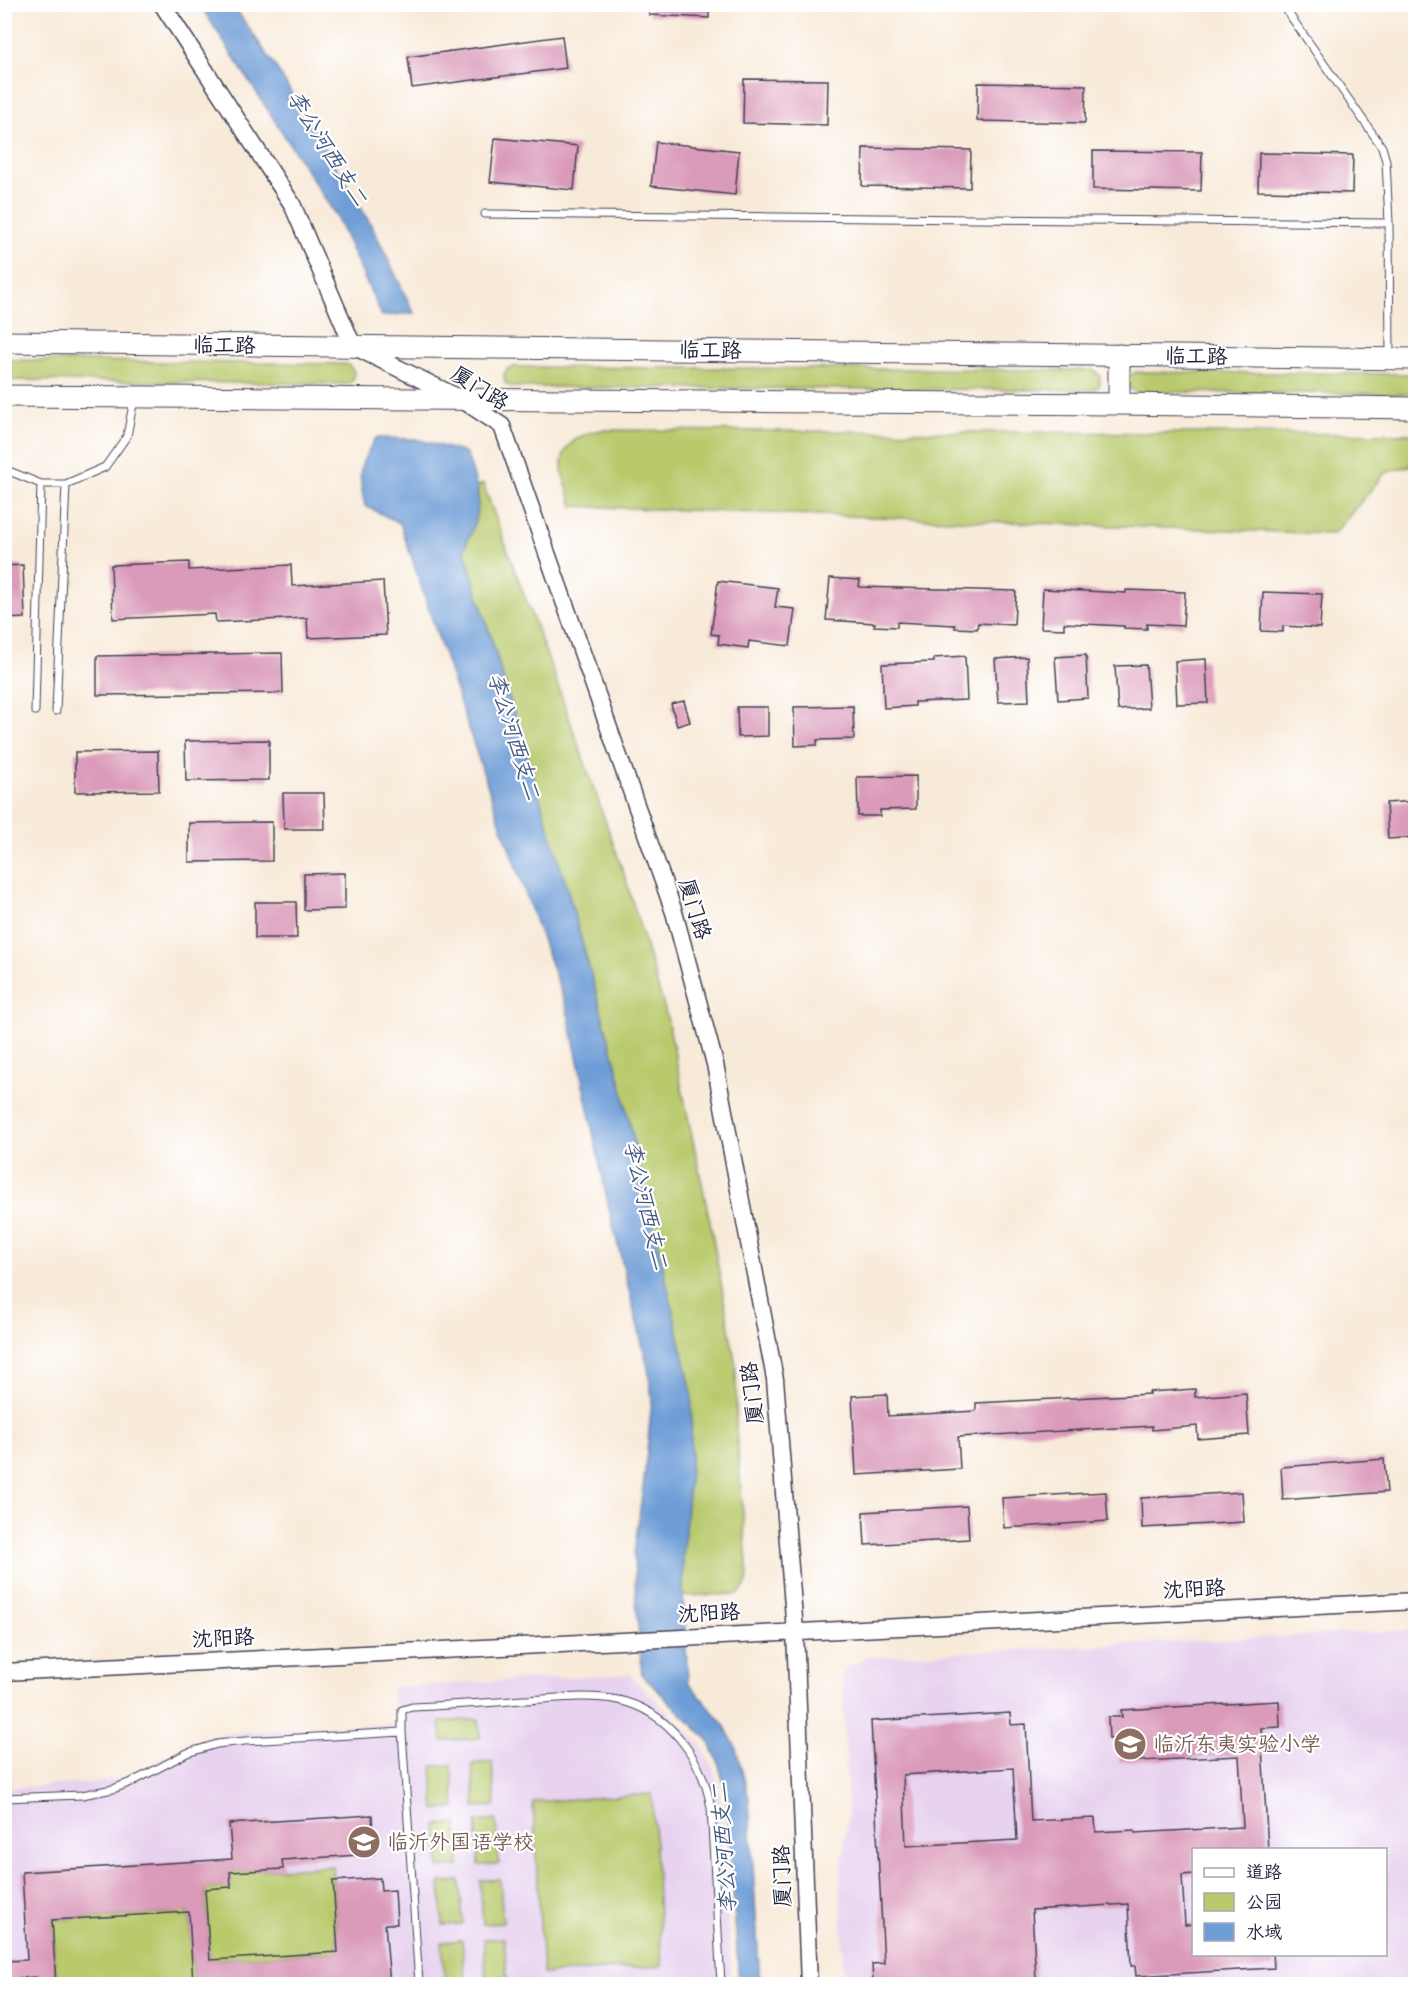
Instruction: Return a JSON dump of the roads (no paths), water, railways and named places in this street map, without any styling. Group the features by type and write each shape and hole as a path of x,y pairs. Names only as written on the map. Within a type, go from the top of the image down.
{"main road":[{"name":"临工路","path":"4,342 1416,359"},
{"path":"1119,355 1119,404"},
{"path":"4,396 1416,408"}],"street":[{"path":"162,4 292,204 353,346"},
{"name":"厦门路","path":"353,346 461,399 502,426 677,923 715,1064 775,1379 795,1631 809,1984"},
{"name":"沈阳路","path":"4,1672 1416,1601"}],"lane":[{"path":"1282,4 1382,147 1386,161 1389,223 1390,358"},
{"path":"485,214 1389,223"},
{"path":"4,469 41,484 66,484 105,467 127,436 135,397"},
{"path":"34,711 41,484"},
{"path":"56,711 66,484"},
{"path":"418,1984 402,1710 412,1707 585,1697 620,1700 645,1710 668,1726 684,1743 696,1761 709,1796 721,1984"},
{"path":"4,1798 82,1795 113,1789 134,1781 187,1753 217,1744 402,1732"}],"water":[{"path":"200,5 233,5 277,69 373,228 414,313 382,316 335,214"},
{"name":"李公河西支二","path":"376,438 416,439 466,453 475,480 477,512 464,549 567,888 619,1076 692,1393 691,1454 683,1558 688,1682 724,1725 736,1748 749,1798 760,1984 739,1984 727,1797 718,1761 708,1740 642,1675 634,1554 652,1399 648,1368 610,1213 567,1009 497,814 400,523 365,506 360,478 361,470 365,456"}],"place":[{"name":"临沂东夷实验小学","path":"1130,1744"},
{"name":"临沂外国语学校","path":"364,1842"}]}
